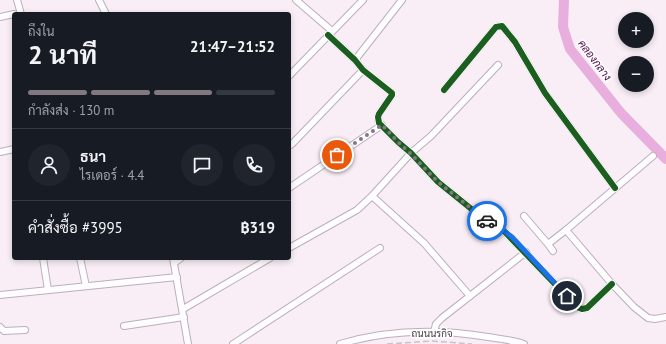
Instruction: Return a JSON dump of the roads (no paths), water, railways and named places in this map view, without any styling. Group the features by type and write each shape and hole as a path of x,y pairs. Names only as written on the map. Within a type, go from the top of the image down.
{"street":[{"path":"17,0 18,12"},
{"path":"99,0 105,12"},
{"path":"296,0 330,33 363,70 392,93 379,114 378,120 382,125 438,182 485,220 506,232 577,307 582,309 587,308 612,284"},
{"path":"291,74 363,0"},
{"path":"355,60 402,0"},
{"path":"0,17 12,15"},
{"path":"444,90 496,27 502,26 515,42 545,93 615,188"},
{"path":"291,247 357,210 411,154 436,131 498,64"},
{"path":"291,144 298,139 363,70"},
{"path":"291,187 382,125"},
{"path":"0,152 12,150"},
{"path":"548,244 653,156"},
{"path":"372,196 424,243 470,296"},
{"path":"524,216 554,251"},
{"path":"566,230 612,284 634,307 648,318 655,319 666,317"},
{"path":"233,344 380,248"},
{"path":"434,332 436,324 526,252"},
{"path":"43,260 48,290"},
{"path":"80,260 86,286"},
{"path":"174,260 188,344"},
{"path":"183,309 267,260"},
{"path":"0,295 177,277"},
{"path":"124,326 184,316"},
{"path":"0,327 4,332 24,330"},
{"name":"ถนนนรกิจ","path":"340,344 352,340 394,333 434,332 484,336 524,344"}],"waterway":[{"name":"คลองกลาง","path":"564,0 563,27 570,49 621,113 666,159"}],"railway":[{"path":"387,344 432,341 472,344"}]}
